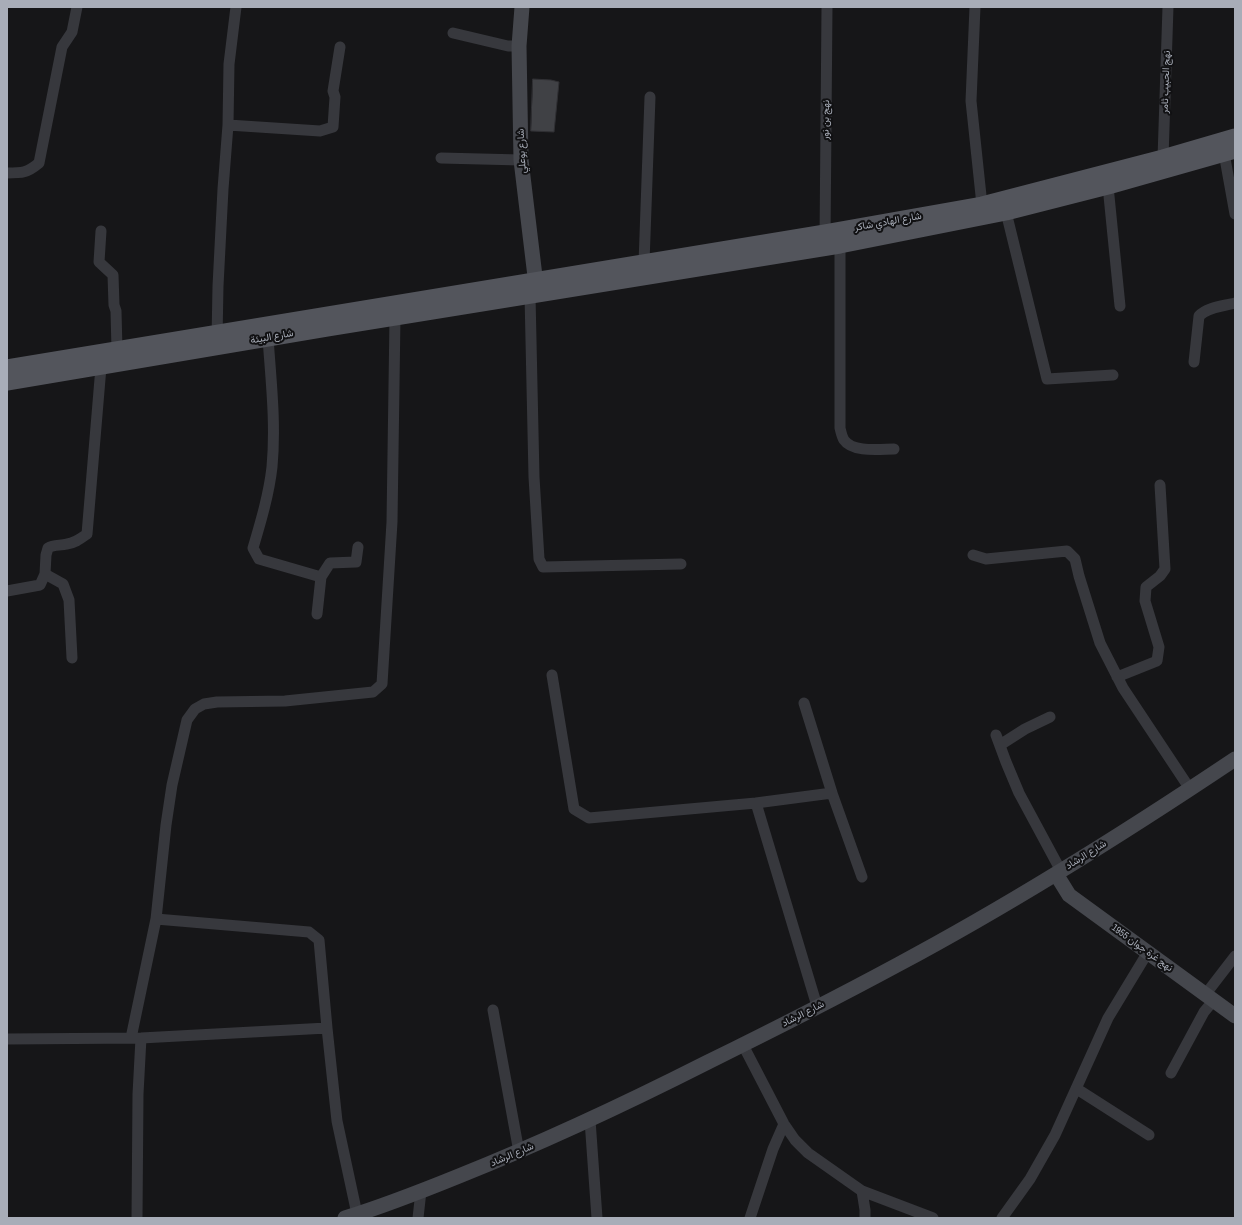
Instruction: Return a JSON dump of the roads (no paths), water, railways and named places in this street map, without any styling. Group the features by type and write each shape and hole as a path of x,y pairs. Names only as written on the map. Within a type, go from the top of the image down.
{"main road":[{"name":"شارع الهادي شاكر","path":"534,290 829,242 1108,186 1235,138"},
{"name":"شارع الهادي شاكر","path":"534,290 644,262 829,242 982,205 1005,206 1163,164 1230,151"},
{"name":"شارع البيئة","path":"7,368 117,350 217,340 268,338 327,322 395,317 534,290"},
{"name":"شارع البيئة","path":"7,382 101,367 217,340 534,290"}],"street":[{"path":"7,173 24,173 39,163 62,47 72,32 77,7"},
{"path":"217,340 222,196 228,125 229,64 236,7"},
{"name":"شارع بوعلي","path":"522,7 519,46 521,160 534,290"},
{"name":"نهج بن نور","path":"827,7 829,242 840,428 844,440 849,445 858,448 894,449"},
{"path":"975,7 971,101 982,205"},
{"name":"نهج الحبيب ثامر","path":"1163,164 1168,7"},
{"path":"453,33 508,46 519,46"},
{"path":"228,125 320,131 333,127 335,97 333,91 340,47"},
{"path":"644,262 650,97"},
{"path":"1230,151 1235,214"},
{"path":"441,158 521,160"},
{"path":"1108,186 1120,306"},
{"path":"1005,206 1047,379 1112,376"},
{"path":"101,231 99,262 113,275 117,350"},
{"path":"534,290 534,477 539,559 543,567 681,564"},
{"path":"1194,362 1199,316 1208,310 1235,303"},
{"path":"137,1218 138,1094 136,1038 156,918 172,785 187,720 195,709 204,704 218,702 285,702 373,692 382,684 392,522 395,317"},
{"path":"268,338 274,427 272,467 265,506 253,548 259,559 321,577"},
{"path":"7,591 40,585 46,574 46,555 48,548 51,545 67,544 78,541 86,534 101,367"},
{"path":"1117,677 1157,661 1159,647 1145,601 1146,586 1160,576 1165,569 1160,485"},
{"path":"317,614 321,577 330,563 356,562 358,547"},
{"path":"973,555 986,559 1067,551 1075,559 1100,643 1123,688 1190,789"},
{"path":"46,574 63,584 70,600 72,658"},
{"path":"552,675 574,809 589,818 756,803 832,793"},
{"path":"804,703 832,793 862,877"},
{"path":"1050,717 998,740 1019,793 1058,872"},
{"name":"شارع الرشاد","path":"351,1216 421,1191 519,1152 590,1120 743,1045 900,964 1058,872 1235,759"},
{"path":"756,803 817,1006"},
{"name":"نهج غرة جوان 1955","path":"1058,872 1069,895 1235,1016"},
{"path":"156,918 309,932 319,940 337,1122 351,1216"},
{"path":"1002,1218 1030,1179 1055,1135 1108,1018 1148,952"},
{"path":"1172,1073 1204,1012 1209,998 1235,956"},
{"path":"492,1010 519,1152"},
{"path":"7,1039 136,1038 327,1028"},
{"path":"743,1045 784,1124 795,1140 808,1153 862,1191 933,1218"},
{"path":"1077,1089 1149,1135"},
{"path":"590,1120 597,1218"},
{"path":"750,1218 773,1148 784,1124"},
{"path":"418,1218 421,1191"},
{"path":"862,1191 865,1218"}]}
